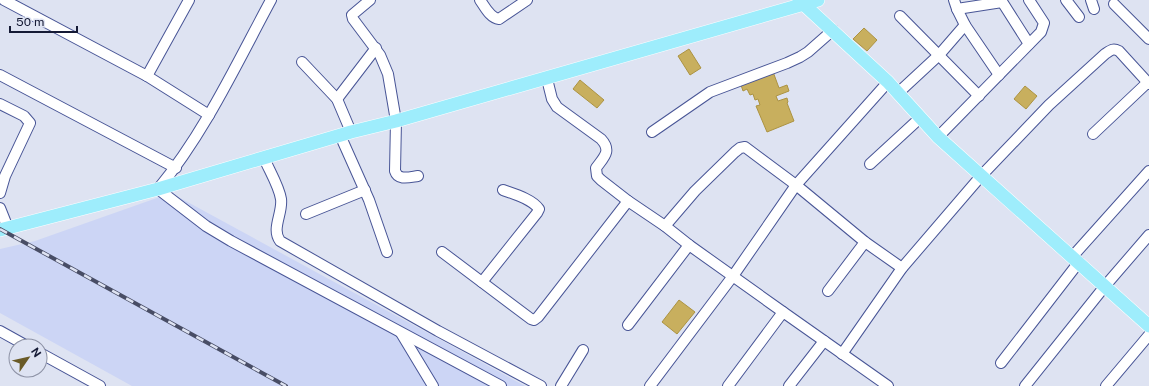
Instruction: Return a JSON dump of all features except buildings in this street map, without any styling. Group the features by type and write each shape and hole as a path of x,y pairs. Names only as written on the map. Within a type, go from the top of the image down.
{"main road":[{"path":"4,229 158,189 346,134 396,122 547,79 802,2 818,0"},
{"path":"802,2 888,82 938,138 1149,326"}],"street":[{"path":"5,0 147,76 209,115"},
{"path":"147,76 189,0"},
{"path":"271,0 209,115 176,168 158,189 206,226 231,241 501,386"},
{"path":"370,0 352,16 376,48 385,64 388,74 396,122 396,174 398,177 402,178 418,176"},
{"path":"480,0 491,16 499,19 527,0"},
{"path":"938,138 1041,32 1044,23 1029,0"},
{"path":"1066,0 1078,17"},
{"path":"999,75 965,25 956,4 1001,1 1029,44"},
{"path":"1114,4 1149,39"},
{"path":"900,16 979,96"},
{"path":"898,93 939,55 965,25"},
{"path":"652,132 710,92 787,63 808,52 833,30"},
{"path":"337,99 376,48"},
{"path":"842,354 902,268 981,176 1049,105 1111,50 1115,49 1119,51 1148,84 1093,134"},
{"path":"302,62 337,99 346,134 387,252"},
{"path":"0,75 176,168"},
{"path":"547,79 552,99 557,107 606,144 606,155 596,168 598,176 628,201 888,386"},
{"path":"650,386 733,276 796,185 888,82"},
{"path":"0,104 24,116 30,123 5,176 0,192"},
{"path":"870,164 920,118"},
{"path":"665,226 695,191 740,148 745,147 796,185 865,242 902,268"},
{"path":"264,158 281,198 281,209 276,233 280,241 438,331 541,386"},
{"path":"1001,363 1076,260 1149,171"},
{"path":"306,214 365,190"},
{"path":"482,282 539,209 531,202 503,190"},
{"path":"442,252 531,319 536,319 628,201"},
{"path":"0,208 4,229"},
{"path":"1025,386 1105,286 1149,235"},
{"path":"828,291 865,242"},
{"path":"628,325 689,245"},
{"path":"728,386 783,312"},
{"path":"0,331 13,338"},
{"path":"401,332 432,386"},
{"path":"1106,386 1149,335"},
{"path":"789,386 824,341"},
{"path":"561,386 583,350"},
{"path":"48,357 100,386"}],"shaded area":[{"path":"171,193 525,386 132,386 48,340 48,338 45,338 0,313 0,249 35,241"}],"railway":[{"path":"0,229 286,386"}]}
